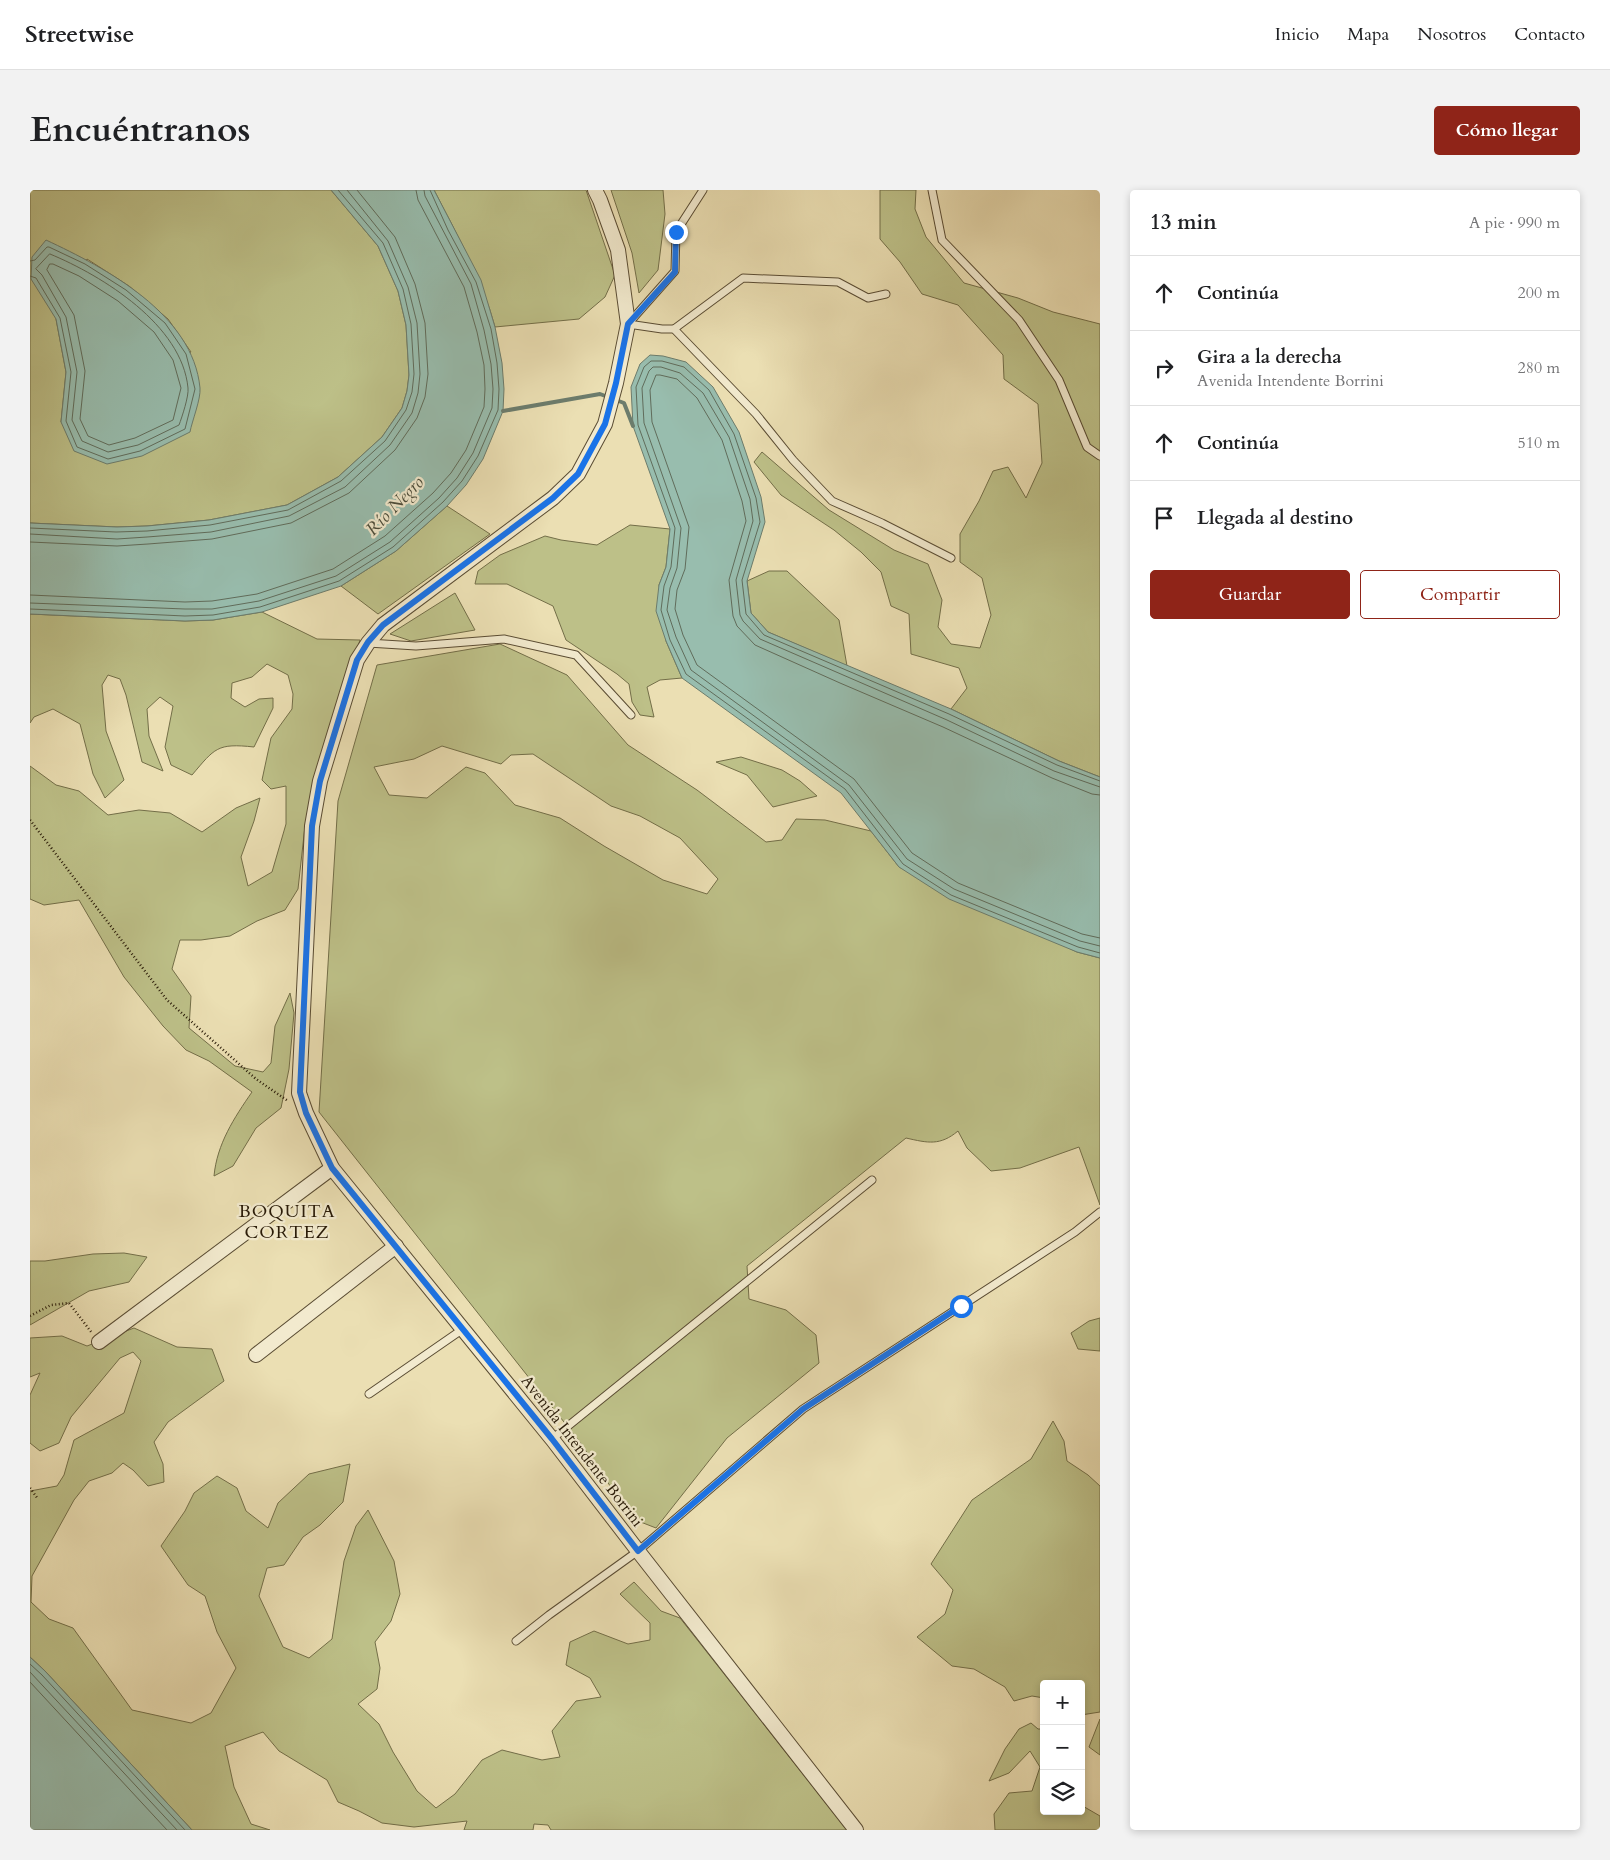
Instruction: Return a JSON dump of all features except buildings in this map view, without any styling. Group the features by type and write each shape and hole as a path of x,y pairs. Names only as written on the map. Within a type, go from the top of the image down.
{"street":[{"name":"Avenida Intendente Borrini","path":"595,190 618,250 628,324 616,383 605,424 578,474 553,498 383,625 368,642 357,660 320,781 312,826 300,1092 306,1113 332,1168 552,1439 856,1830"},
{"path":"99,1342 332,1168"},
{"path":"256,1355 396,1246"}],"lane":[{"path":"628,324 675,272 676,232 703,190"},
{"path":"932,190 942,240 1019,320 1059,380 1087,448 1100,456"},
{"path":"628,324 674,329 743,278 838,282 868,298 886,294"},
{"path":"674,329 756,414 793,460 832,501 882,523 951,558"},
{"path":"368,642 416,646 504,639 576,655 631,715"},
{"path":"552,1439 872,1180"},
{"path":"516,1641 638,1551 803,1409 1075,1232 1100,1212"},
{"path":"370,1394 463,1329"}],"path":[{"path":"30,820 167,1000 256,1079 306,1113"},
{"path":"30,1316 51,1305 69,1303 99,1342"},
{"path":"30,1488 38,1499"}],"green space":[{"path":"30,190 331,190 378,246 398,291 406,325 409,375 407,391 402,408 382,437 338,477 287,505 209,520 147,526 117,527 30,523","holes":["87,259 129,286 168,319 191,352 61,422 66,372 56,319"]},
{"path":"434,190 586,190 615,275 605,297 579,319 495,327 476,274"},
{"path":"611,190 663,190 665,214 658,270 639,293 632,253"},
{"path":"880,190 916,190 915,209 926,237 964,283 1018,298 1053,312 1100,324 1100,777 1059,761 951,709 967,688 959,668 911,654 909,614 891,606 881,572 861,552 834,530 781,495 754,462 762,452 829,510 894,550 928,564 942,600 938,627 951,644 980,648 991,615 982,578 960,562 960,534 979,501 993,471 1008,467 1026,498 1042,463 1038,404 1004,379 1003,355 958,305 922,294 900,262 880,239"},
{"path":"447,506 490,534 378,614 341,586 396,551"},
{"path":"630,525 670,529 666,567 659,585 666,641 682,678 660,680 647,687 654,717 640,715 632,702 629,684 566,640 553,606 507,584 475,584 478,571 500,555 545,536 597,545"},
{"path":"769,571 787,571 839,620 847,666 768,632 751,613 747,581"},
{"path":"455,593 475,630 411,641 390,634"},
{"path":"262,612 317,639 360,640 312,792 305,826 298,889 285,910 257,921 230,936 201,940 180,940 172,969 191,996 189,1028 235,1066 263,1072 271,1063 275,1026 290,993 294,1013 289,1069 281,1108 256,1128 233,1166 214,1176 219,1153 227,1132 252,1092 209,1061 186,1050 163,1026 124,977 79,900 44,905 30,899 30,766 56,785 79,791 108,815 139,810 170,813 202,832 236,808 260,798 241,857 248,886 272,872 286,824 286,786 271,789 262,780 271,738 292,709 293,694 288,675 267,664 252,677 232,683 231,698 245,707 259,699 273,698 273,708 254,747 232,746 218,749 192,775 171,765 165,747 173,706 160,697 147,709 149,736 163,771 142,762 126,695 120,679 108,675 102,685 106,731 124,780 105,798 93,774 80,724 53,709 34,717 30,723 30,614 185,621 213,620"},
{"path":"500,644 567,675 628,745 697,790 766,842 782,840 796,819 825,820 871,831 899,867 1077,952 1100,958 1100,1205 1079,1147 1020,1168 991,1171 967,1148 958,1131 945,1139 934,1142 906,1138 747,1266 749,1299 786,1310 816,1335 819,1363 727,1438 656,1528 633,1519 579,1441 319,1112 338,801 377,665","holes":["442,746 501,764 511,755 533,754 611,806 640,816 680,838 718,879 707,894 663,880 560,818 515,805 485,773 466,767 427,798 389,795 374,767 414,759"]},
{"path":"741,757 782,770 800,781 817,796 773,807 747,775 716,762"},
{"path":"124,1253 147,1257 129,1282 89,1291 30,1325 30,1261 45,1261 93,1254"},
{"path":"1100,1318 1100,1351 1078,1349 1071,1333 1089,1321"},
{"path":"134,1328 177,1347 212,1349 224,1381 168,1422 154,1442 163,1464 164,1482 148,1486 133,1470 123,1463 112,1473 89,1481 74,1500 32,1576 31,1602 49,1619 73,1628 132,1710 191,1723 211,1713 236,1668 217,1632 205,1596 188,1585 161,1546 185,1511 194,1493 217,1476 237,1488 246,1511 268,1528 278,1503 309,1474 350,1464 343,1502 320,1525 303,1537 284,1565 267,1568 259,1596 283,1647 309,1658 332,1639 344,1561 356,1526 368,1510 394,1561 400,1594 391,1621 375,1642 380,1668 377,1689 358,1704 379,1724 393,1752 417,1791 436,1808 455,1794 482,1760 502,1750 542,1760 560,1757 552,1731 576,1701 601,1697 590,1678 566,1665 570,1642 594,1631 628,1644 650,1640 650,1623 620,1594 634,1582 661,1611 680,1618 847,1830 551,1830 548,1825 534,1824 533,1830 464,1830 467,1821 414,1827 382,1823 338,1802 327,1780 279,1751 263,1732 225,1746 234,1787 251,1824 270,1830 192,1830 30,1657 30,1491 57,1486 64,1475 74,1440 124,1413 141,1361 133,1352 120,1358 71,1417 59,1443 40,1451 30,1443 30,1395 40,1373 30,1377 30,1338 62,1336 87,1346"},
{"path":"1053,1421 1064,1441 1067,1461 1088,1475 1100,1486 1100,1712 1085,1714 1085,1680 1040,1680 1040,1697 1032,1696 1014,1701 1005,1687 974,1669 952,1666 917,1637 945,1614 953,1590 931,1564 972,1500 1031,1459"},
{"path":"1100,1719 1100,1755 1089,1747"},
{"path":"1031,1723 1040,1729 1040,1767 1030,1751 1009,1773 989,1781 1005,1749 1019,1729"},
{"path":"1040,1767 1040,1815 1085,1815 1085,1807 1100,1816 1100,1830 995,1830 994,1814 1009,1793 1032,1791"}],"water":[{"name":"Río Negro","path":"331,190 434,190 481,280 495,327 502,363 503,411 483,459 466,485 447,506 396,551 341,586 262,612 213,620 185,621 30,614 30,523 117,527 147,526 209,520 287,505 338,477 382,437 402,408 407,391 409,375 406,325 398,291 378,246"},
{"path":"46,240 94,265 143,297 164,316 181,338 194,362 200,388 190,432 142,456 107,464 74,451 61,422 66,372 56,319 31,279 32,257"},
{"path":"650,355 686,362 713,387 739,432 761,497 765,522 747,581 751,613 768,632 951,709 1059,761 1100,777 1100,958 1077,952 949,899 899,867 841,793 682,678 666,641 656,611 659,585 666,567 670,529 633,426 631,387 640,364"},
{"path":"30,1657 45,1671 192,1830 30,1830"}],"waterway":[{"path":"503,411 600,394 624,403 633,426"}],"district":[{"name":"BOQUITA CORTEZ","path":"287,1221"}],"route":[{"path":"676,232 675,272 628,324 616,383 605,424 578,474 553,498 383,625 368,642 357,660 320,781 312,826 300,1092 306,1113 332,1168 552,1439 638,1551 803,1409 961,1306"}]}
